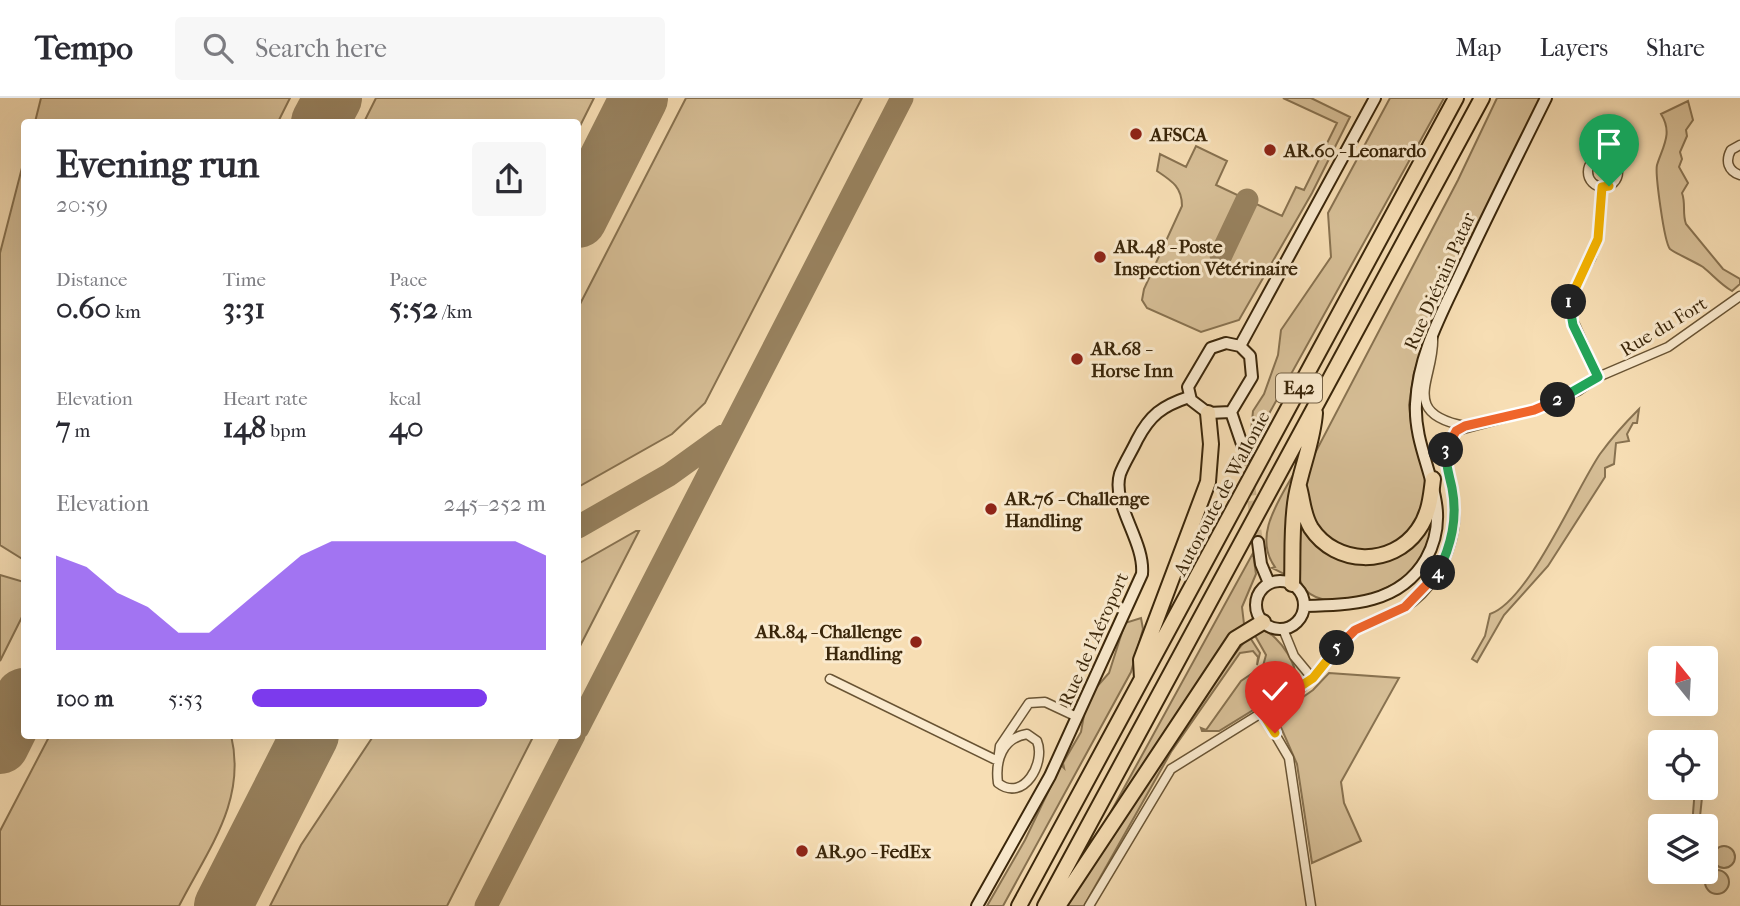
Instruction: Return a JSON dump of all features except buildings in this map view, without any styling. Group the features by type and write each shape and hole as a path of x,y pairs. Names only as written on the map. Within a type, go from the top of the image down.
{"highway":[{"name":"Autoroute de Wallonie","path":"1019,906 1456,98"},
{"name":"E42","path":"1045,906 1482,98"},
{"path":"1292,584 1299,487 1306,453 1313,439 1315,408"},
{"path":"1142,680 1141,660 1208,482 1211,444 1208,413"},
{"path":"1299,487 1307,521 1316,535 1338,552 1362,557 1397,550 1416,533 1426,516 1433,479"},
{"path":"1058,906 1235,639 1263,622"}],"street":[{"path":"1240,346 1375,98"},
{"name":"Rue Diérain Patar","path":"1304,606 1371,601 1390,593 1408,581 1422,565 1435,540 1438,513 1433,479 1415,408 1419,374 1433,332 1546,98"},
{"path":"1740,145 1731,150 1728,162 1730,169 1740,175"},
{"path":"1598,377 1568,309 1570,296 1598,239 1602,187"},
{"name":"Rue du Fort","path":"1465,426 1534,410 1578,391 1598,377 1668,347 1740,296"},
{"path":"1433,332 1434,348 1423,390 1427,404 1440,419 1465,426"},
{"path":"1231,412 1208,413 1201,410 1189,397 1188,387 1211,348 1226,343 1240,346 1250,356 1253,370 1231,412 1246,456"},
{"name":"Rue de l'Aéroport","path":"977,906 1043,789 1142,574 1141,550 1122,503 1119,477 1149,418 1169,403 1189,397"},
{"path":"1089,906 1171,769 1188,755 1262,712 1313,678 1339,644 1355,630 1405,607 1438,575 1449,550 1454,527 1455,507 1445,462 1446,450 1456,431 1465,426"},
{"path":"1258,542 1261,564 1269,583"},
{"path":"1284,581 1292,584 1301,593 1304,606 1298,621 1283,629 1263,622 1256,601 1269,583 1284,581"},
{"path":"1283,629 1294,656 1313,678"},
{"path":"830,679 998,761"},
{"path":"998,761 1014,738 1027,734 1037,741 1040,757 1024,785 1014,790 998,783 998,761 1000,746 1029,703 1045,702 1077,717"},
{"path":"1262,712 1289,758 1311,906"}],"shaded area":[{"path":"41,98 290,98 280,119 36,119"},
{"path":"376,98 594,98 581,124 581,119 366,119"},
{"path":"686,98 862,98 705,403 672,434 581,485 581,302"},
{"path":"1283,98 1311,98 1350,117 1312,193 1239,320 1201,332 1147,308 1142,300 1144,289 1182,206 1178,189 1172,181 1157,171 1160,154 1186,167 1196,146 1227,161 1216,185 1282,216 1296,187 1304,190 1337,123"},
{"path":"1390,98 1444,98 1260,430 1251,431 1253,411 1264,394 1278,355 1281,330 1331,257 1328,213"},
{"path":"1497,98 1541,98 1430,325 1414,373 1409,405 1412,430 1427,486 1420,520 1390,548 1352,552 1322,537 1307,505 1306,485 1313,457 1458,180"},
{"path":"1688,101 1693,120 1686,130 1679,167 1688,183 1682,193 1685,220 1723,269 1740,279 1740,284 1732,291 1703,267 1670,249 1665,234 1657,171 1667,133 1661,114"},
{"path":"21,172 21,558 0,545 0,253"},
{"path":"1639,409 1637,423 1633,423 1627,434 1629,441 1616,443 1614,464 1605,468 1605,477 1548,566 1504,615 1477,662 1472,659 1485,636 1490,614 1505,605 1536,567 1600,454"},
{"path":"1293,475 1288,576 1272,568 1275,567 1266,544 1270,520"},
{"path":"1434,514 1429,538 1420,560 1409,573 1386,588 1338,601 1311,594 1302,585 1298,570 1301,520 1308,532 1375,561"},
{"path":"639,531 581,644 581,562"},
{"path":"1253,553 1256,574 1242,607 1244,624 1102,828"},
{"path":"0,575 21,581 21,619 0,661"},
{"path":"1141,618 1143,629 1131,672 1003,906 987,906 1025,840 1061,765 1064,768 1063,763 1081,732 1087,698 1109,673 1125,623"},
{"path":"1263,630 1276,638 1288,653 1295,670 1294,685 1219,731 1202,731 1201,728 1206,730 1241,681 1263,666 1266,655 1253,632"},
{"path":"1249,636 1260,653 1257,665 1258,657 1253,651 1240,653 1171,752 1084,906 1062,906 1205,692"},
{"path":"1329,673 1399,678 1341,782 1344,803 1361,841 1312,863 1297,764 1276,716 1313,690"},
{"path":"48,739 232,739 235,759 234,782 229,803 222,824 179,906 0,906 0,831"},
{"path":"371,739 532,739 447,906 270,906 301,845"},
{"path":"1694,800 1702,800 1700,814 1693,814"},
{"path":"1728,847 1734,853 1732,865 1724,868 1718,866 1718,848"},
{"path":"1718,870 1728,878 1728,886 1721,893 1713,893 1706,886 1718,884"}],"taxiway":[{"path":"581,722 902,98"},
{"path":"1221,255 1247,200"},
{"path":"581,525 669,475 723,436"},
{"path":"223,906 283,799 323,739"},
{"path":"486,906 572,739"}],"runway":[{"path":"322,119 333,98"},
{"path":"581,213 639,98"},
{"path":"0,745 21,703"},
{"path":"223,906 308,739"}],"tunnel":[{"path":"1246,456 1258,542"}],"place":[{"name":"AFSCA","path":"1136,134"},
{"name":"AR.60 - Leonardo","path":"1270,150"},
{"name":"AR.48 - Poste Inspection Vétérinaire","path":"1100,257"},
{"name":"AR.68 - Horse Inn","path":"1077,359"},
{"name":"AR.76 - Challenge Handling","path":"991,509"},
{"name":"AR.84 - Challenge Handling","path":"916,642"},
{"name":"AR.90 - FedEx","path":"802,851"}],"route":[{"path":"1275,733 1262,712 1290,696 1313,678 1339,644 1355,630 1405,607 1438,575 1449,550 1454,527 1455,507 1445,462 1446,450 1456,431 1465,426 1534,410 1578,391 1598,377 1568,309 1570,296 1598,239 1602,187 1609,186"}]}
